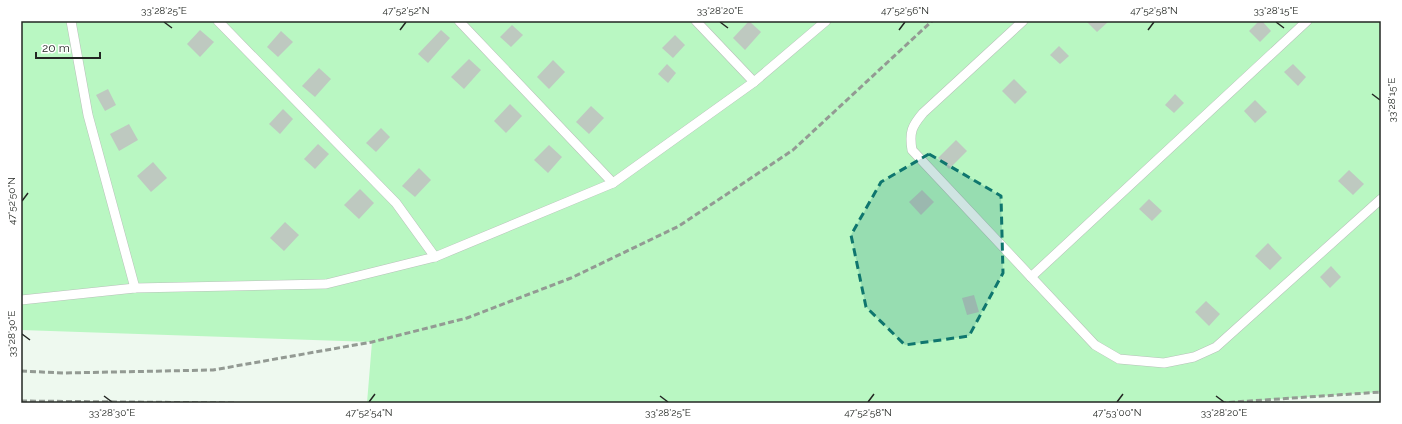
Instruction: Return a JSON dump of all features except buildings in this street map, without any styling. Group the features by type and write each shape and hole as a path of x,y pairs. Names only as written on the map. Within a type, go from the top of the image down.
{"lane":[{"path":"71,21 88,115 134,288"},
{"path":"218,21 396,203 435,257"},
{"path":"459,21 613,183"},
{"path":"696,21 754,82"},
{"path":"21,300 134,288 326,284 435,257 613,183 754,82 826,21"},
{"path":"1023,21 913,124 910,138 912,150 1095,345 1118,359 1164,363 1194,357 1216,347 1381,199"},
{"path":"1031,277 1308,21"}],"highlighted area":[{"path":"929,154 1001,196 1003,273 969,336 905,345 866,307 851,235 881,182"}],"green space":[{"path":"21,21 1381,21 1381,392 1220,403 367,403 372,342 21,330"}],"railway":[{"path":"21,371 63,373 213,370 372,342 467,318 571,278 679,226 793,150 932,21"},
{"path":"1220,403 1381,392"},
{"path":"21,401 235,403"}]}
